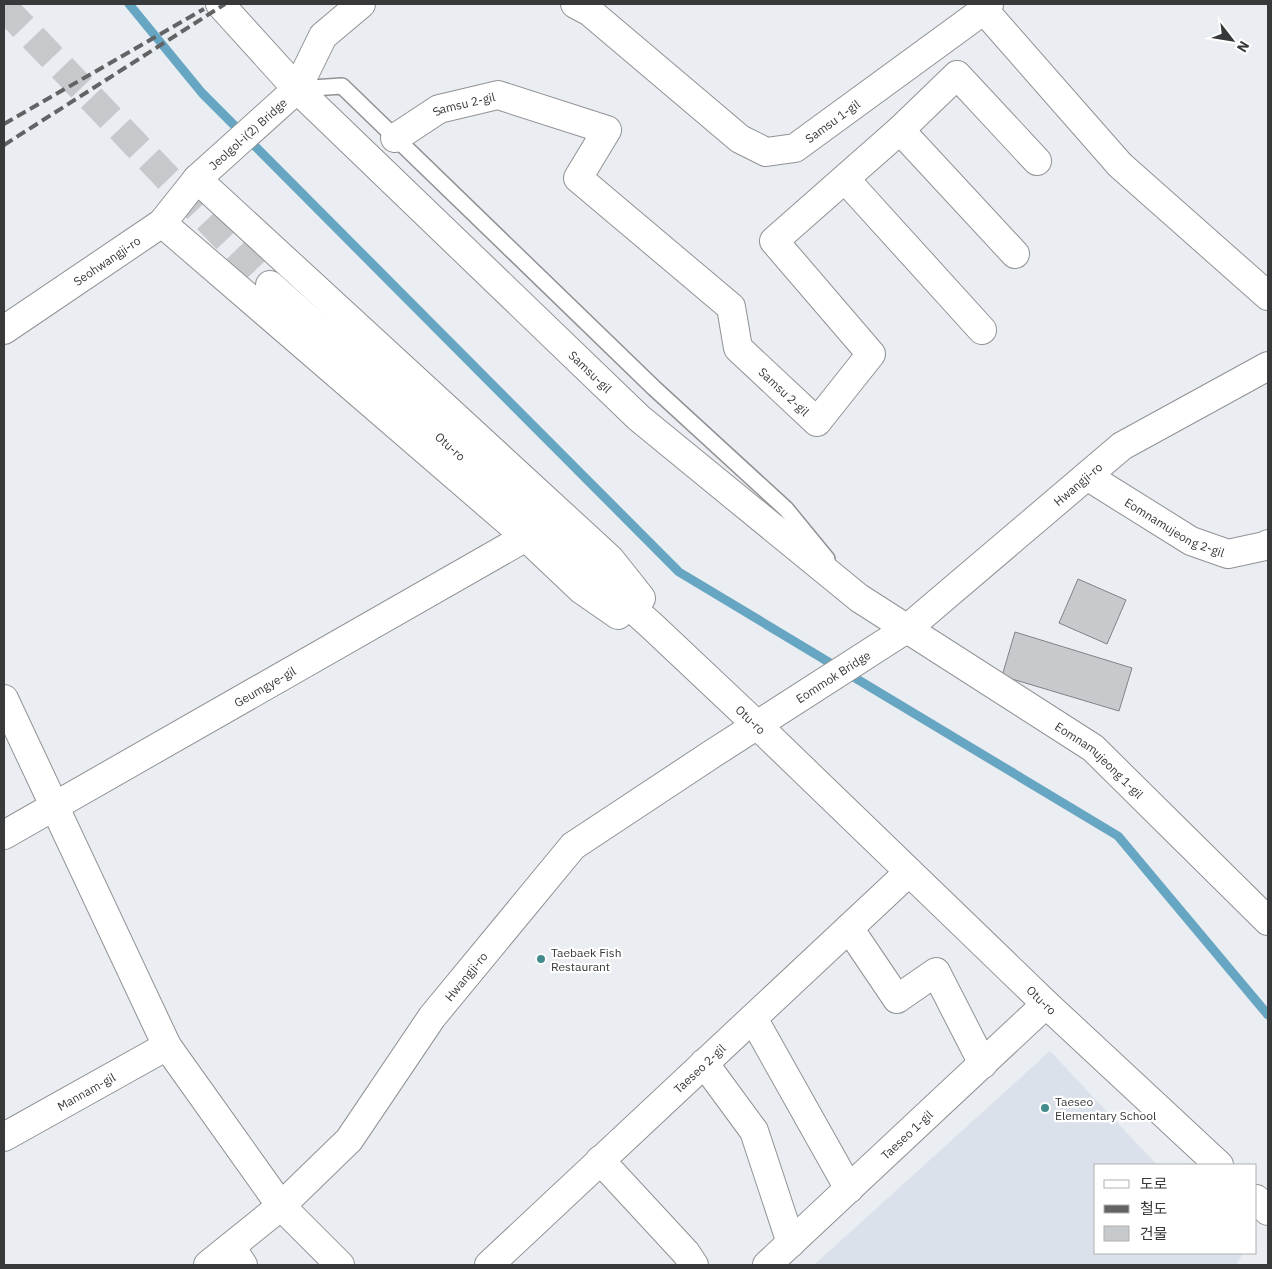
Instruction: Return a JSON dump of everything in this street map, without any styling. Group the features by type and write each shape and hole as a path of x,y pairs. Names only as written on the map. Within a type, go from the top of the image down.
{"street":[{"name":"Samsu-gil","path":"220,4 297,88 639,418 859,598 908,628"},
{"path":"297,88 323,36 361,4"},
{"name":"Samsu 1-gil","path":"575,4 590,12 740,139 766,152 795,148 986,7"},
{"path":"986,7 1120,165 1268,296"},
{"name":"Samsu 2-gil","path":"395,138 439,109 498,95 606,130 578,178 731,307 738,348 817,422 871,354 774,241 900,130 957,75 1037,161"},
{"name":"Jeolgol-i(2) Bridge","path":"197,179 297,88"},
{"path":"900,130 1016,254"},
{"path":"197,179 610,559 696,668"},
{"name":"Seohwangji-ro","path":"4,330 162,223 197,179"},
{"path":"845,179 982,330"},
{"path":"162,223 526,537 582,590 696,668"},
{"name":"Otu-ro","path":"270,285 652,626 758,725 1046,1004 1219,1164"},
{"name":"Hwangji-ro","path":"908,628 1122,446 1268,366"},
{"name":"Eomnamujeong 2-gil","path":"1087,476 1191,541 1228,554 1268,544"},
{"name":"Geumgye-gil","path":"4,835 526,537"},
{"name":"Eommok Bridge","path":"758,725 908,628"},
{"name":"Eomnamujeong 1-gil","path":"908,628 1094,748 1268,920"},
{"path":"4,699 167,1046 281,1206 340,1265"},
{"name":"Hwangji-ro","path":"208,1265 237,1256 281,1206 349,1140 432,1017 573,846 758,725"},
{"name":"Taeseo 2-gil","path":"489,1265 909,872"},
{"path":"849,928 897,999 936,972 983,1064"},
{"name":"Taeseo 1-gil","path":"767,1265 1046,1004"},
{"path":"753,1018 849,1189"},
{"name":"Mannam-gil","path":"4,1137 167,1046"},
{"path":"704,1063 754,1132 791,1243"},
{"path":"600,1160 686,1252 694,1265"},
{"path":"1257,1200 1268,1211"}],"lane":[{"path":"297,88 342,86 654,388 786,509 859,598"}],"shaded area":[{"name":"Taeseo Elementary School","path":"1050,1051 1156,1164 1094,1164 1094,1254 1242,1255 1236,1265 814,1265"}],"building":[{"path":"1078,579 1126,600 1107,644 1059,623"},
{"path":"1015,632 1132,668 1119,711 1002,676"}],"waterway":[{"path":"129,4 202,93 679,572 1118,836 1268,1015"}],"tunnel":[{"path":"4,7 270,285"}],"railway":[{"path":"4,145 225,4"},
{"path":"4,124 204,9"}],"place":[{"name":"Taebaek Fish Restaurant","path":"541,959"},
{"name":"Taeseo Elementary School","path":"1045,1108"}]}
